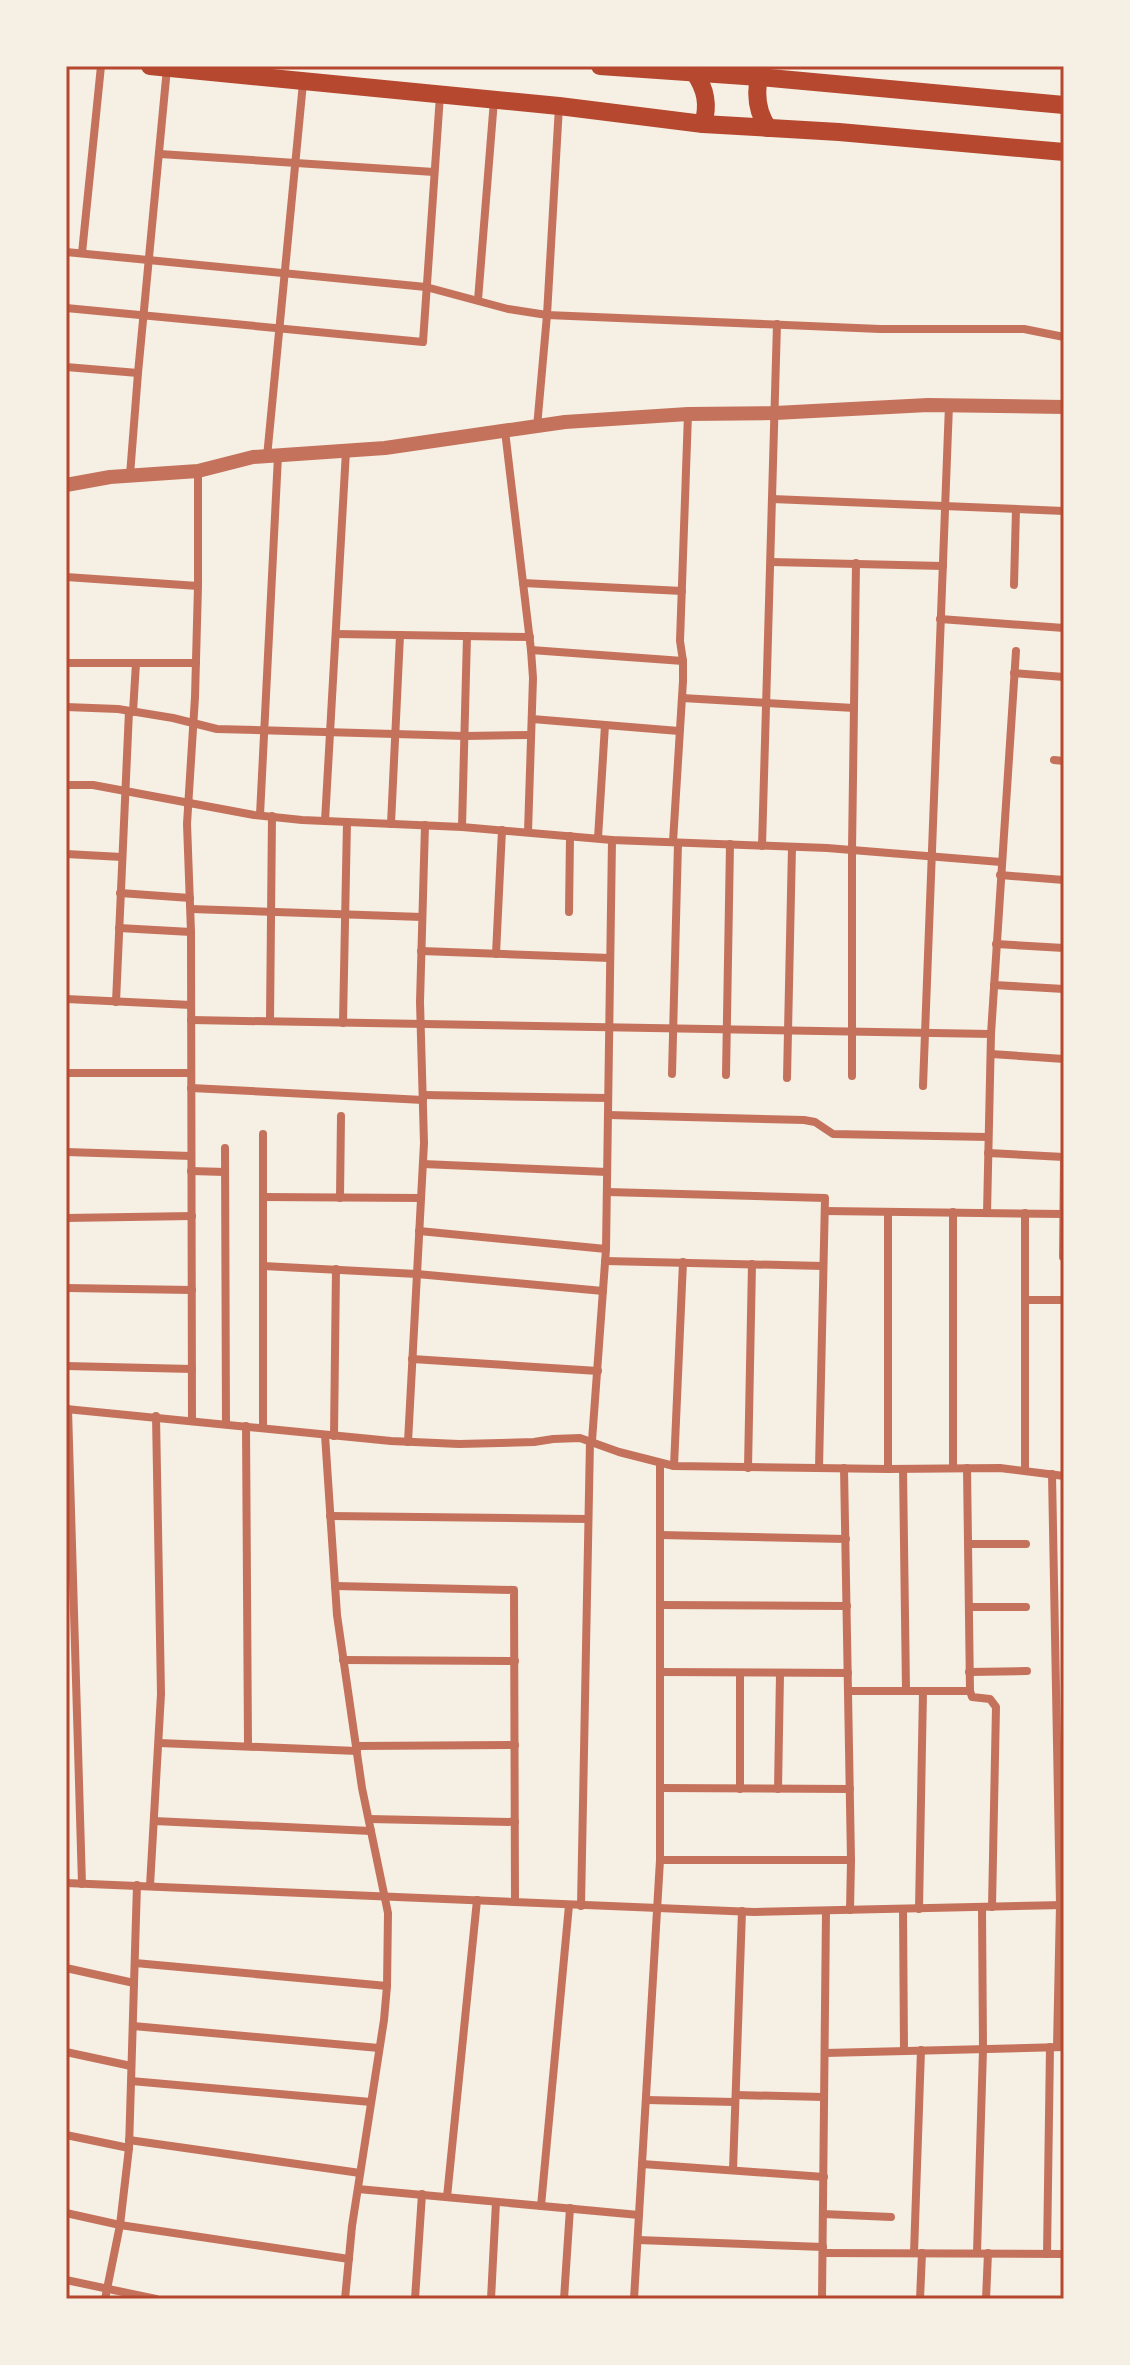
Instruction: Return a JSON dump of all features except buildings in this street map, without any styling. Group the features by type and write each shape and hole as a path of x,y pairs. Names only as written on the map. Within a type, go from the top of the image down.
{"main road":[{"path":"600,66 1064,105"},
{"path":"159,67 559,106 703,124 839,132 1064,152"},
{"path":"694,72 701,81 707,102 703,124"},
{"path":"759,77 756,98 768,128"}],"street":[{"path":"82,253 101,66"},
{"path":"130,475 160,154 159,67"},
{"path":"260,815 279,328 303,82"},
{"path":"66,308 423,342 440,95"},
{"path":"478,300 494,100"},
{"path":"537,427 559,106"},
{"path":"160,154 434,172"},
{"path":"66,252 426,287 508,309 547,315 880,329 1024,329 1064,337"},
{"path":"762,846 777,324"},
{"path":"66,367 138,373"},
{"path":"923,1086 949,405"},
{"path":"66,485 130,475 198,471 235,461 385,448 565,422 688,414 949,405 1064,407"},
{"path":"672,1074 675,842 682,698 680,641 688,414"},
{"path":"505,431 531,650 528,832"},
{"path":"325,821 346,451"},
{"path":"192,1420 188,802 196,663 198,471"},
{"path":"772,499 1064,511"},
{"path":"1014,585 1016,509"},
{"path":"771,562 943,566"},
{"path":"852,1076 856,563"},
{"path":"66,577 198,586"},
{"path":"523,583 682,591"},
{"path":"940,619 1064,628"},
{"path":"336,634 530,637"},
{"path":"391,824 400,635"},
{"path":"462,827 467,636"},
{"path":"531,650 683,661"},
{"path":"987,1213 991,1034 1016,651"},
{"path":"66,663 196,663"},
{"path":"116,1002 125,791 136,663"},
{"path":"1014,673 1064,677"},
{"path":"682,698 854,708"},
{"path":"66,707 131,711 217,729 531,735"},
{"path":"532,719 679,731"},
{"path":"598,838 605,725"},
{"path":"66,785 93,785 260,815 325,821 462,827 612,840 852,850 1001,862"},
{"path":"270,1021 272,816"},
{"path":"343,1023 347,822"},
{"path":"408,1442 423,1164 421,951 425,825"},
{"path":"496,954 502,830"},
{"path":"569,912 570,836"},
{"path":"581,1906 588,1519 606,1249 612,840"},
{"path":"726,1075 730,844"},
{"path":"787,1078 792,847"},
{"path":"66,854 122,857"},
{"path":"1000,875 1064,880"},
{"path":"120,893 190,898"},
{"path":"191,909 422,917"},
{"path":"119,928 191,932"},
{"path":"996,944 1064,948"},
{"path":"421,951 610,958"},
{"path":"994,985 1064,989"},
{"path":"66,999 191,1005"},
{"path":"191,1020 991,1034"},
{"path":"991,1054 1064,1059"},
{"path":"66,1073 191,1073"},
{"path":"191,1088 423,1097 608,1098"},
{"path":"608,1115 804,1120 815,1122 833,1134 988,1137"},
{"path":"340,1198 341,1116"},
{"path":"263,1134 263,1428"},
{"path":"225,1148 226,1424"},
{"path":"66,1152 191,1156"},
{"path":"988,1153 1064,1159 1063,1257"},
{"path":"423,1164 607,1172"},
{"path":"191,1171 225,1172"},
{"path":"607,1192 825,1198 819,1468"},
{"path":"263,1197 421,1198"},
{"path":"825,1211 1063,1214"},
{"path":"888,1212 888,1469"},
{"path":"953,1212 953,1468"},
{"path":"1025,1213 1025,1471"},
{"path":"66,1218 192,1216"},
{"path":"419,1231 606,1249"},
{"path":"605,1261 823,1266"},
{"path":"674,1466 683,1262"},
{"path":"748,1468 752,1264"},
{"path":"263,1266 417,1274 603,1291"},
{"path":"336,1269 329,1436 335,1586 356,1749 388,1913 387,1986 345,2299"},
{"path":"66,1288 192,1290"},
{"path":"1025,1300 1064,1300"},
{"path":"412,1359 598,1371"},
{"path":"66,1366 192,1369"},
{"path":"82,1884 76,1699 70,1627 67,1409 408,1442 525,1443 570,1438 591,1441 619,1452 674,1466 1000,1468 1064,1476"},
{"path":"150,1886 161,1652 156,1416"},
{"path":"246,1426 248,1746"},
{"path":"634,2299 660,1860 660,1463"},
{"path":"844,1468 850,1910"},
{"path":"967,1468 970,1691 972,1697 990,1699 996,1707 992,1907"},
{"path":"903,1469 906,1690"},
{"path":"1047,2254 1062,1905 1052,1474"},
{"path":"330,1516 588,1519"},
{"path":"660,1535 846,1539"},
{"path":"968,1544 1026,1544"},
{"path":"335,1586 514,1590 515,1901"},
{"path":"660,1605 847,1606"},
{"path":"969,1607 1026,1607"},
{"path":"343,1660 515,1661"},
{"path":"969,1672 1027,1671"},
{"path":"660,1672 848,1673"},
{"path":"740,1674 740,1789"},
{"path":"778,1789 780,1674"},
{"path":"848,1691 970,1691"},
{"path":"919,1909 923,1691"},
{"path":"66,1699 76,1699"},
{"path":"159,1743 356,1749 515,1745"},
{"path":"66,1766 78,1766"},
{"path":"660,1788 850,1789"},
{"path":"66,1806 79,1806"},
{"path":"369,1819 515,1822"},
{"path":"154,1821 371,1831"},
{"path":"660,1860 851,1860"},
{"path":"66,1883 742,1911 1062,1905"},
{"path":"106,2294 120,2225 129,2144 137,1885"},
{"path":"447,2197 477,1900"},
{"path":"541,2206 569,1905"},
{"path":"977,2253 983,2049 982,1908"},
{"path":"903,1909 904,2051"},
{"path":"733,2170 742,1911"},
{"path":"822,2299 826,1911"},
{"path":"135,1963 387,1986"},
{"path":"66,1968 134,1983"},
{"path":"133,2026 379,2048"},
{"path":"825,2053 1057,2047"},
{"path":"920,2299 921,2050"},
{"path":"66,2052 131,2066"},
{"path":"131,2081 371,2102"},
{"path":"646,2100 824,2097"},
{"path":"66,2135 360,2173"},
{"path":"642,2164 824,2177"},
{"path":"358,2189 639,2215"},
{"path":"415,2299 422,2194"},
{"path":"491,2299 496,2202"},
{"path":"564,2299 570,2208"},
{"path":"66,2213 120,2225 349,2259"},
{"path":"823,2214 891,2217"},
{"path":"638,2240 823,2250 1064,2254"},
{"path":"986,2299 988,2253"},
{"path":"66,2280 106,2294 156,2299"}]}
